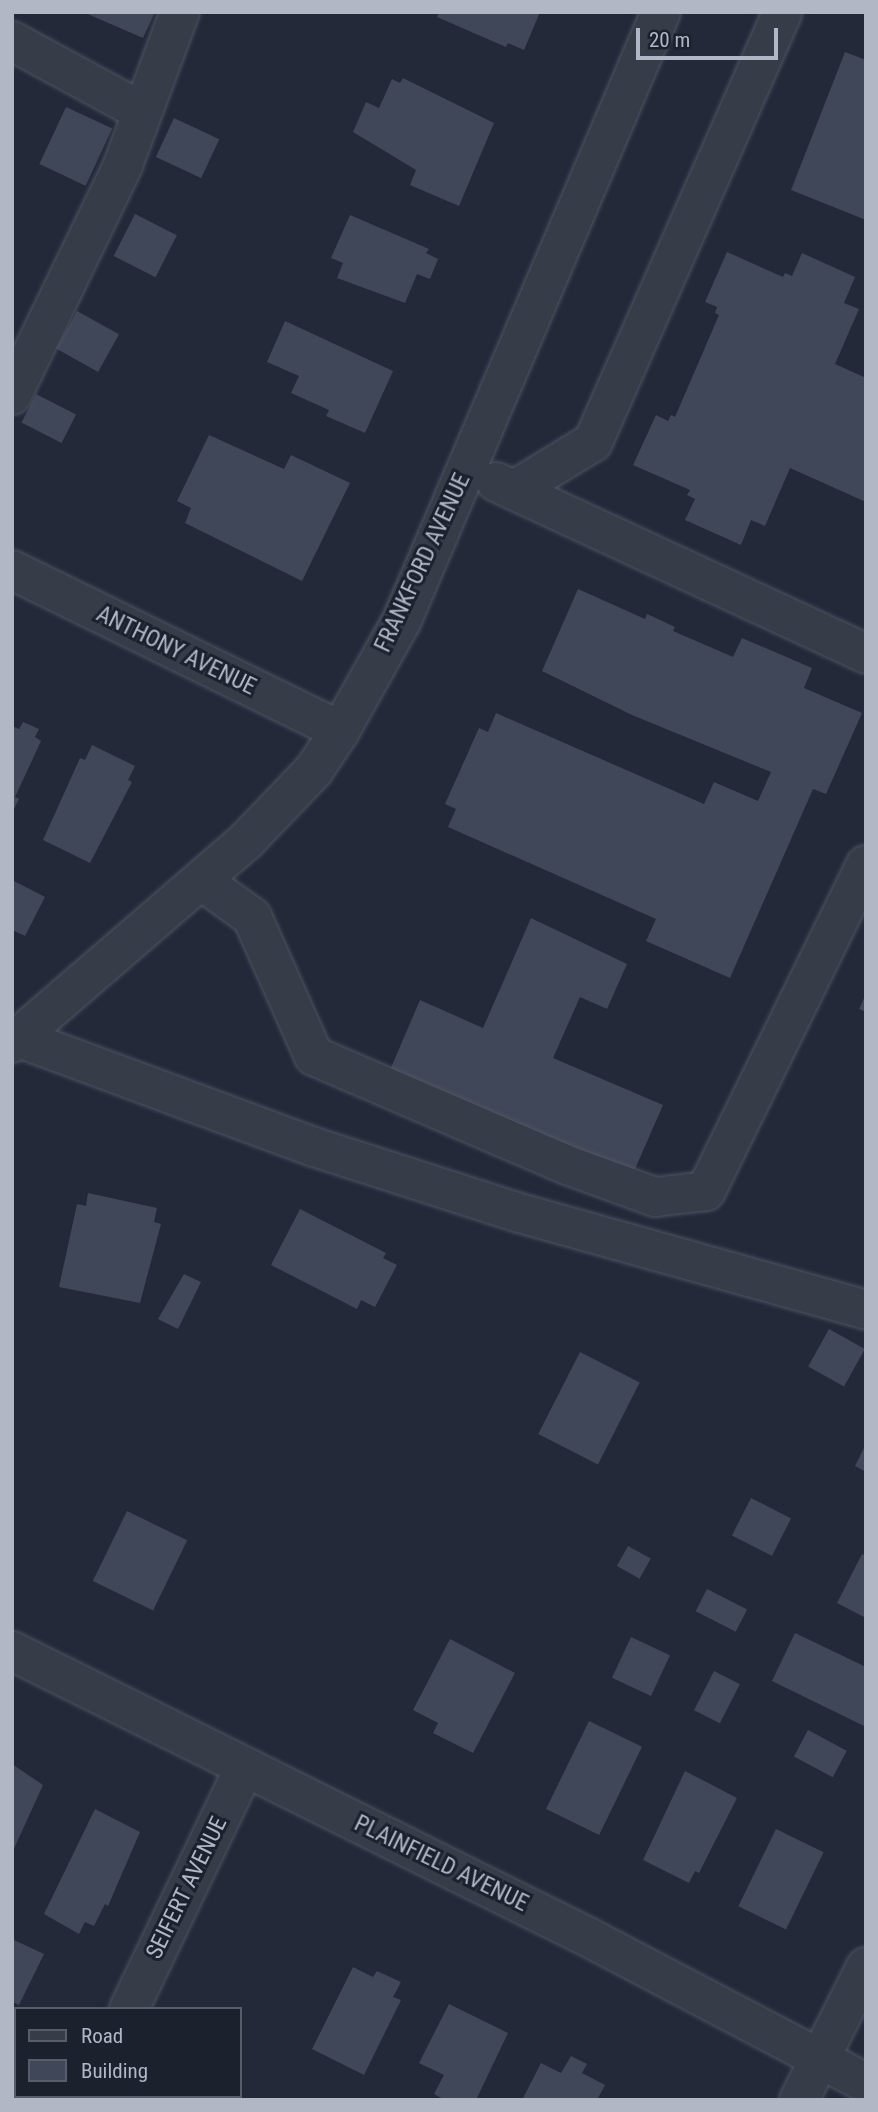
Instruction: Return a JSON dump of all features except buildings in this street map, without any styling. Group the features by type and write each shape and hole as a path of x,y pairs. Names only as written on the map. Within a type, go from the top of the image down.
{"street":[{"path":"12,395 123,166 141,111 180,12"},
{"name":"FRANKFORD AVENUE","path":"15,1040 201,881 314,770 340,731 402,620 661,12"},
{"path":"514,490 593,442 783,12"},
{"path":"12,41 141,111"},
{"path":"467,469 866,654"},
{"name":"ANTHONY AVENUE","path":"12,570 340,731"},
{"path":"201,881 252,917 314,1056 567,1165 655,1197 706,1191 866,865"},
{"path":"15,1040 314,1147 490,1204 866,1310"},
{"name":"PLAINFIELD AVENUE","path":"12,1651 588,1937 866,2084"},
{"name":"SEIFERT AVENUE","path":"130,2007 245,1767"},
{"path":"799,2100 866,1967"}]}
